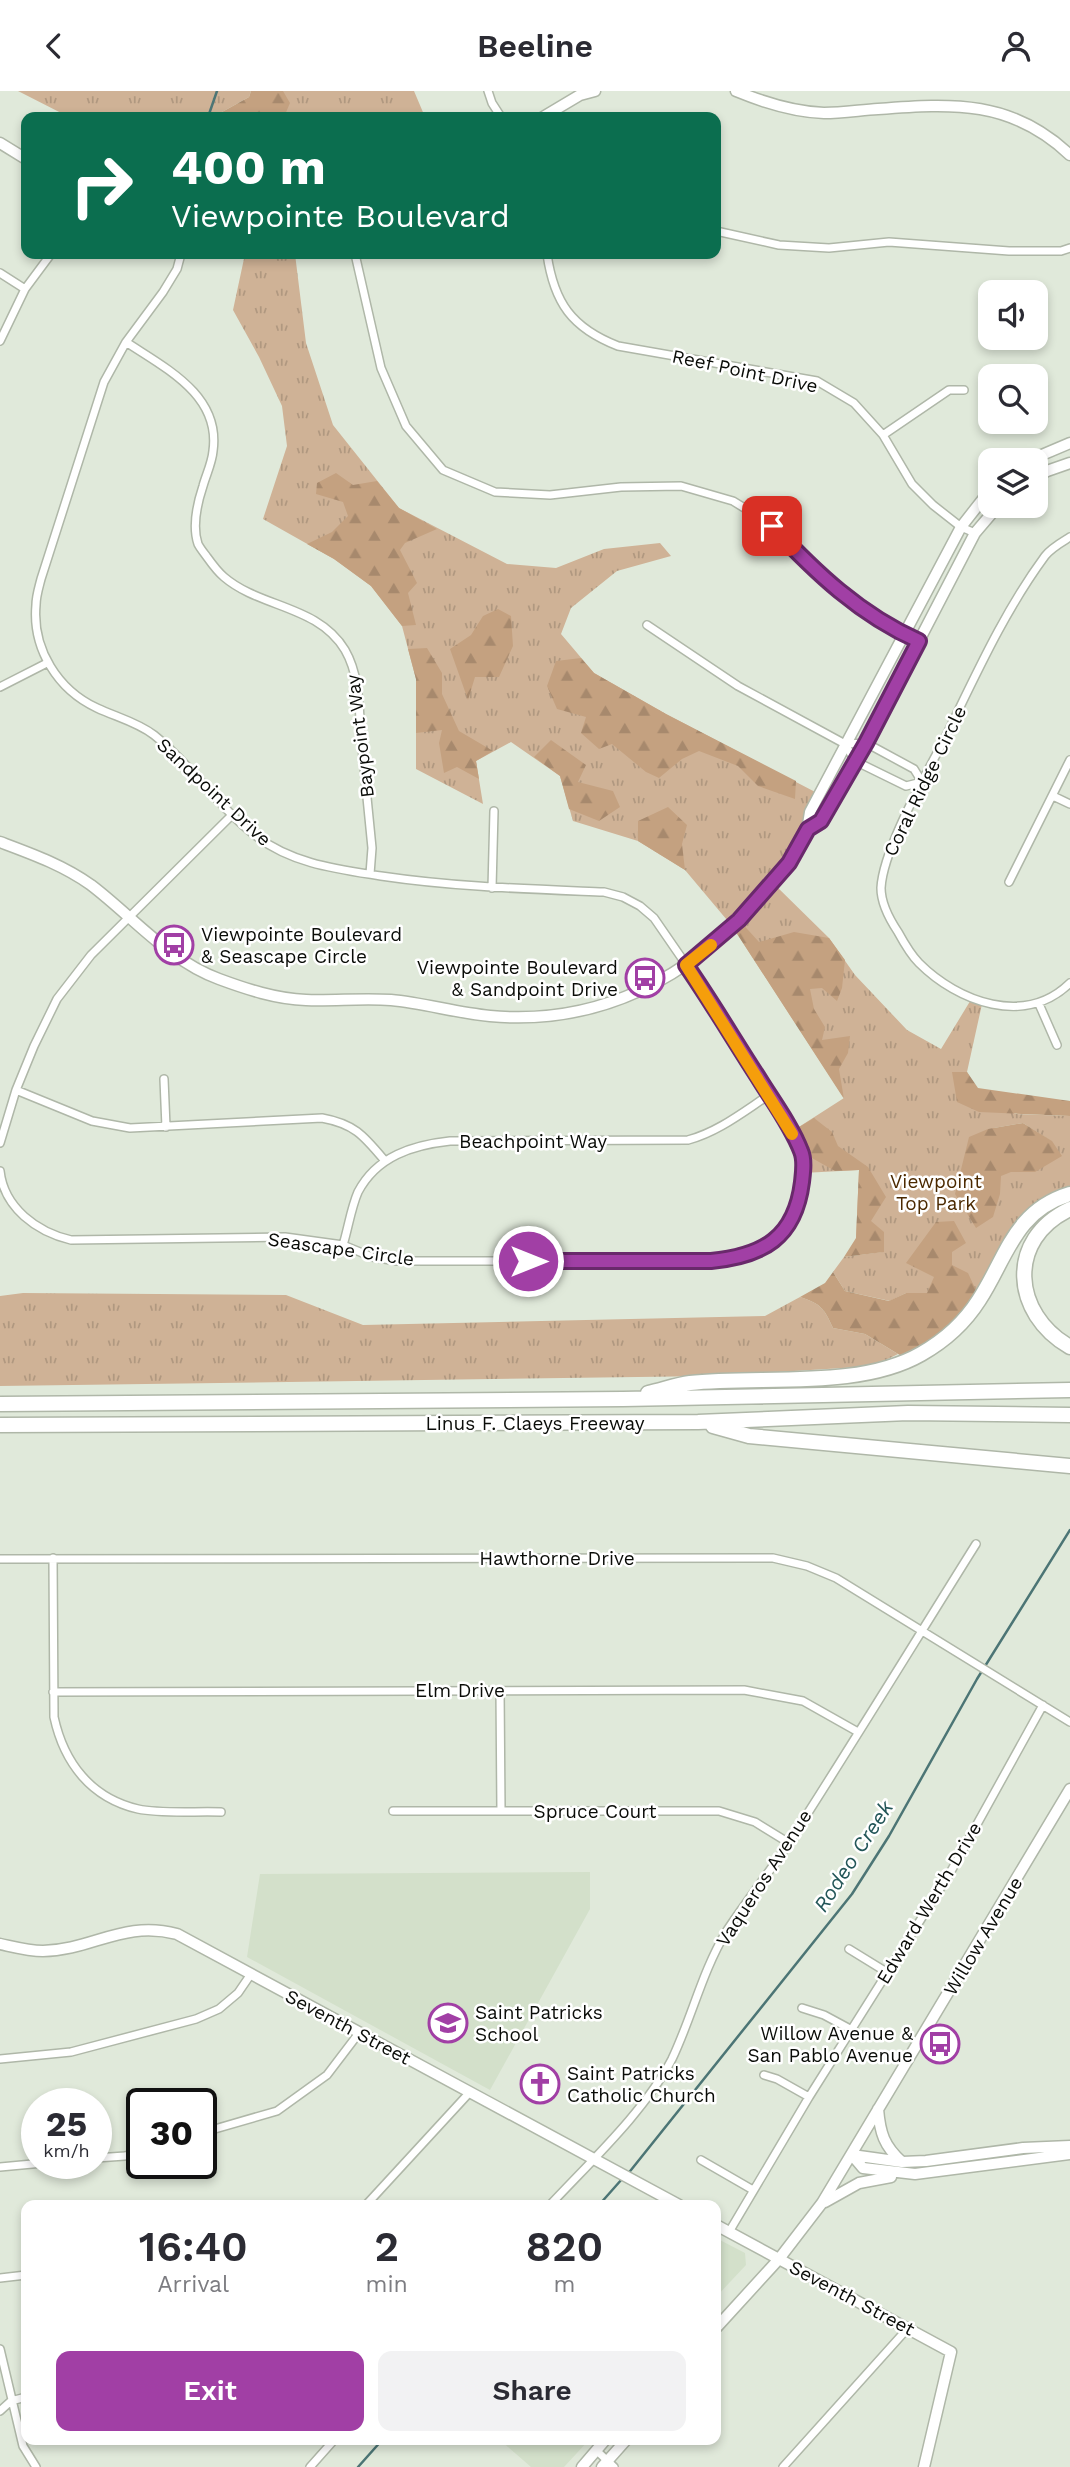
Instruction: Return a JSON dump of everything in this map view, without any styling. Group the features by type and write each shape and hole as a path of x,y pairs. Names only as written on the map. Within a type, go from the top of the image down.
{"highway":[{"path":"623,1399 688,1383 849,1375 886,1369 920,1355 943,1339 980,1299 1013,1235 1029,1217 1046,1204 1070,1194"},
{"path":"1070,1209 1055,1216 1042,1228 1031,1246 1025,1281 1027,1299 1033,1313 1044,1329 1070,1347"},
{"name":"Linus F. Claeys Freeway","path":"0,1404 623,1399 1070,1390"},
{"name":"Linus F. Claeys Freeway","path":"0,1425 698,1422 908,1413 1070,1415"},
{"path":"698,1422 749,1436 1070,1466"}],"street":[{"path":"488,91 497,112"},
{"path":"551,112 580,95 594,91"},
{"path":"736,91 788,110 827,113 928,105 976,107 1017,118 1056,142 1070,155"},
{"path":"0,143 21,156"},
{"path":"721,232 779,244 830,248 889,242 1009,251 1061,251 1070,248"},
{"path":"0,341 26,289 47,259"},
{"name":"Sandpoint Drive","path":"180,259 177,269 163,292 126,342 104,382 41,579 35,606 38,635 47,663 62,683 80,699 131,721 153,735 255,835 282,853 311,864 431,883 604,892 640,906 654,918 686,965"},
{"path":"356,259 381,367 406,426 443,470 495,492 550,495 621,487 681,486 733,501 772,526 809,566 849,600 902,634 919,641"},
{"name":"Reef Point Drive","path":"548,259 556,293 572,318 593,337 618,346 817,381 855,403 883,435 912,484 961,527 975,533"},
{"path":"0,273 26,289"},
{"name":"Baypoint Way","path":"126,342 193,390 204,404 214,437 213,452 196,517 198,544 210,561 223,577 238,586 320,623 344,649 356,683 372,848 370,874"},
{"path":"883,435 949,390 964,390"},
{"path":"1048,452 1070,443"},
{"path":"1048,471 1070,463"},
{"path":"0,842 66,870 92,887 170,950 215,978 248,989 304,1000 391,1000 489,1016 573,1014 612,1004 686,965 739,920 789,863 808,829 810,812 902,634 961,527 978,505"},
{"path":"808,829 821,821 866,743 975,533 988,518"},
{"name":"Coral Ridge Circle","path":"1039,1004 1013,1007 982,1003 942,982 918,962 888,917 881,891 885,863 922,782 1018,598 1047,553 1070,537"},
{"path":"647,625 738,686 845,744 855,761 906,786 922,782 914,769 866,743 845,744"},
{"path":"0,687 47,663"},
{"path":"1009,882 1070,760"},
{"path":"1054,796 1070,804"},
{"path":"492,888 494,811"},
{"path":"0,1143 16,1090 57,999 91,955 233,814"},
{"name":"Seascape Circle","path":"9,1201 40,1229 71,1240 285,1237 343,1245 372,1257 397,1261 711,1261 738,1258 753,1253 768,1246 786,1227 796,1209 803,1173 803,1153 686,965"},
{"path":"1057,1045 1039,1004 1070,983"},
{"path":"164,1079 166,1127"},
{"path":"16,1090 101,1123 130,1128 322,1118 350,1126 363,1135 385,1161"},
{"name":"Beachpoint Way","path":"343,1245 358,1193 373,1171 385,1161 414,1147 450,1141 688,1140 718,1128 769,1095"},
{"path":"0,1171 9,1201 0,1206"},
{"name":"Vaqueros Avenue","path":"555,2200 657,2084 684,2030 714,1954 741,1909 789,1843 976,1544"},
{"path":"53,1558 54,1717 59,1740 73,1766 92,1787 115,1801 140,1809 221,1812"},
{"name":"Hawthorne Drive","path":"0,1559 773,1558 807,1566 836,1579 1070,1722"},
{"path":"500,1690 501,1811"},
{"name":"Elm Drive","path":"54,1692 744,1690 803,1701 858,1732"},
{"name":"Edward Werth Drive","path":"729,2232 850,2029 950,1873 1043,1705"},
{"name":"Willow Avenue","path":"721,2323 779,2259 822,2203 1070,1789"},
{"name":"Spruce Court","path":"393,1811 719,1811 755,1822 789,1843"},
{"name":"Seventh Street","path":"0,1944 43,1951 122,1932 158,1929 177,1934 670,2200"},
{"path":"849,1949 888,1973"},
{"path":"0,2059 71,2052 196,2019 219,2009 238,1993 251,1975"},
{"path":"802,2008 824,2015 850,2029"},
{"path":"217,2128 277,2111 327,2075 359,2033"},
{"path":"764,2075 777,2079 809,2097"},
{"path":"371,2200 470,2092"},
{"path":"878,2109 882,2137 890,2152 901,2162"},
{"path":"852,2155 901,2162 964,2157 1023,2148 1070,2146"},
{"path":"822,2203 859,2183 878,2178 1070,2154"},
{"path":"852,2155 863,2168 915,2174"},
{"path":"701,2160 752,2190"},
{"path":"0,2167 21,2165"},
{"name":"Seventh Street","path":"721,2228 951,2352 924,2467"},
{"path":"0,2278 21,2276"},
{"path":"783,2467 908,2328"},
{"path":"0,2349 21,2438"},
{"path":"0,2411 11,2401 21,2398"},
{"path":"23,2445 36,2467"},
{"path":"310,2467 330,2445"},
{"path":"582,2467 602,2445"},
{"path":"597,2451 608,2465 623,2445"}],"shaded area":[{"name":"Saint Patricks School","path":"590,1872 590,1909 490,2090 247,1957 260,1874"},
{"path":"721,2241 745,2253 746,2265 721,2292"},
{"path":"506,2445 584,2445 564,2467 531,2467"}],"green space":[{"path":"18,91 251,91 249,97 222,112 59,112"},
{"path":"251,91 283,91 290,103 286,112 222,112 249,97"},
{"path":"269,91 414,91 423,112 262,112"},
{"name":"Viewpoint Top Park","path":"244,259 296,259 306,343 333,425 399,508 507,564 556,568 604,549 660,543 671,556 617,571 571,608 561,634 594,673 819,794 808,830 773,883 829,938 855,975 907,1030 941,1049 972,998 982,1004 967,1072 977,1088 1015,1114 1070,1116 1070,1194 1029,1217 980,1299 906,1293 890,1301 845,1291 833,1272 844,1257 882,1252 856,1239 859,1170 803,1173 803,1153 791,1132 844,1098 732,926 685,870 638,841 573,821 560,776 511,742 476,761 483,804 416,769 416,679 402,626 371,586 334,559 263,519 287,446 282,406 233,310","holes":["1023,1123 1051,1141 1061,1156 994,1128"]},
{"path":"336,473 353,485 377,481 399,508 437,529 405,543 400,550 417,583 408,593 416,625 402,626 371,586 334,559 307,544 332,532 348,516 343,502 316,494 317,483"},
{"path":"498,609 511,616 513,646 499,677 475,677 468,700 450,649 471,635 483,616"},
{"path":"427,648 442,673 442,694 459,731 493,751 476,761 479,779 457,767 444,773 439,743 442,730 416,733 416,679 408,649"},
{"path":"581,658 594,673 666,714 796,781 795,799 758,786 738,766 699,751 682,759 659,778 646,772 612,744 599,749 581,733 586,717 557,709 547,686 556,661"},
{"path":"551,740 586,765 578,782 613,791 620,807 599,821 569,809 560,776 534,757"},
{"path":"668,807 687,825 682,844 685,870 638,841 638,821"},
{"path":"739,920 759,942 794,932 829,938 845,960 842,988 837,1001 822,988 810,989 814,1009 825,1027 822,1040 850,1036 848,1053 839,1069 844,1099 732,926"},
{"path":"952,1072 967,1072 978,1088 1070,1101 1070,1116 979,1112 957,1102"},
{"path":"814,1118 832,1132 838,1146 868,1167 886,1197 871,1221 884,1232 884,1252 844,1257 856,1238 859,1170 835,1171 803,1153 791,1132"},
{"path":"1023,1123 1052,1141 1062,1156 1035,1172 1011,1172 1001,1176 1000,1194 993,1217 976,1228 955,1194 969,1137 988,1129"},
{"path":"954,1221 966,1243 952,1252 952,1265 968,1273 980,1299 964,1320 908,1360 865,1334 833,1328 821,1308 800,1297 825,1283 833,1272 845,1291 889,1301 906,1293 927,1293 934,1277 906,1263 936,1222"},
{"path":"23,1293 286,1295 363,1325 765,1316 800,1297 821,1308 833,1328 865,1334 898,1354 859,1367 712,1376 0,1386 0,1296"}],"waterway":[{"path":"210,112 217,91"},
{"name":"Rodeo Creek","path":"627,2175 852,1894 889,1836 977,1679 1070,1530"},
{"name":"Rodeo Creek","path":"603,2200 622,2179"},
{"name":"Rodeo Creek","path":"358,2467 378,2445"}],"slow traffic":[{"path":"711,945 686,965 792,1134"}],"place":[{"name":"Viewpointe Boulevard & Seascape Circle","path":"174,945"},
{"name":"Viewpointe Boulevard & Sandpoint Drive","path":"645,978"},
{"name":"Saint Patricks School","path":"448,2023"},
{"name":"Willow Avenue & San Pablo Avenue","path":"940,2044"},
{"name":"Saint Patricks Catholic Church","path":"540,2084"}],"route":[{"path":"528,1261 711,1261 738,1258 768,1246 786,1227 796,1209 801,1192 803,1153 686,965 739,920 789,863 808,829 821,821 866,743 919,641 902,634 849,600 809,566 772,526"}]}
